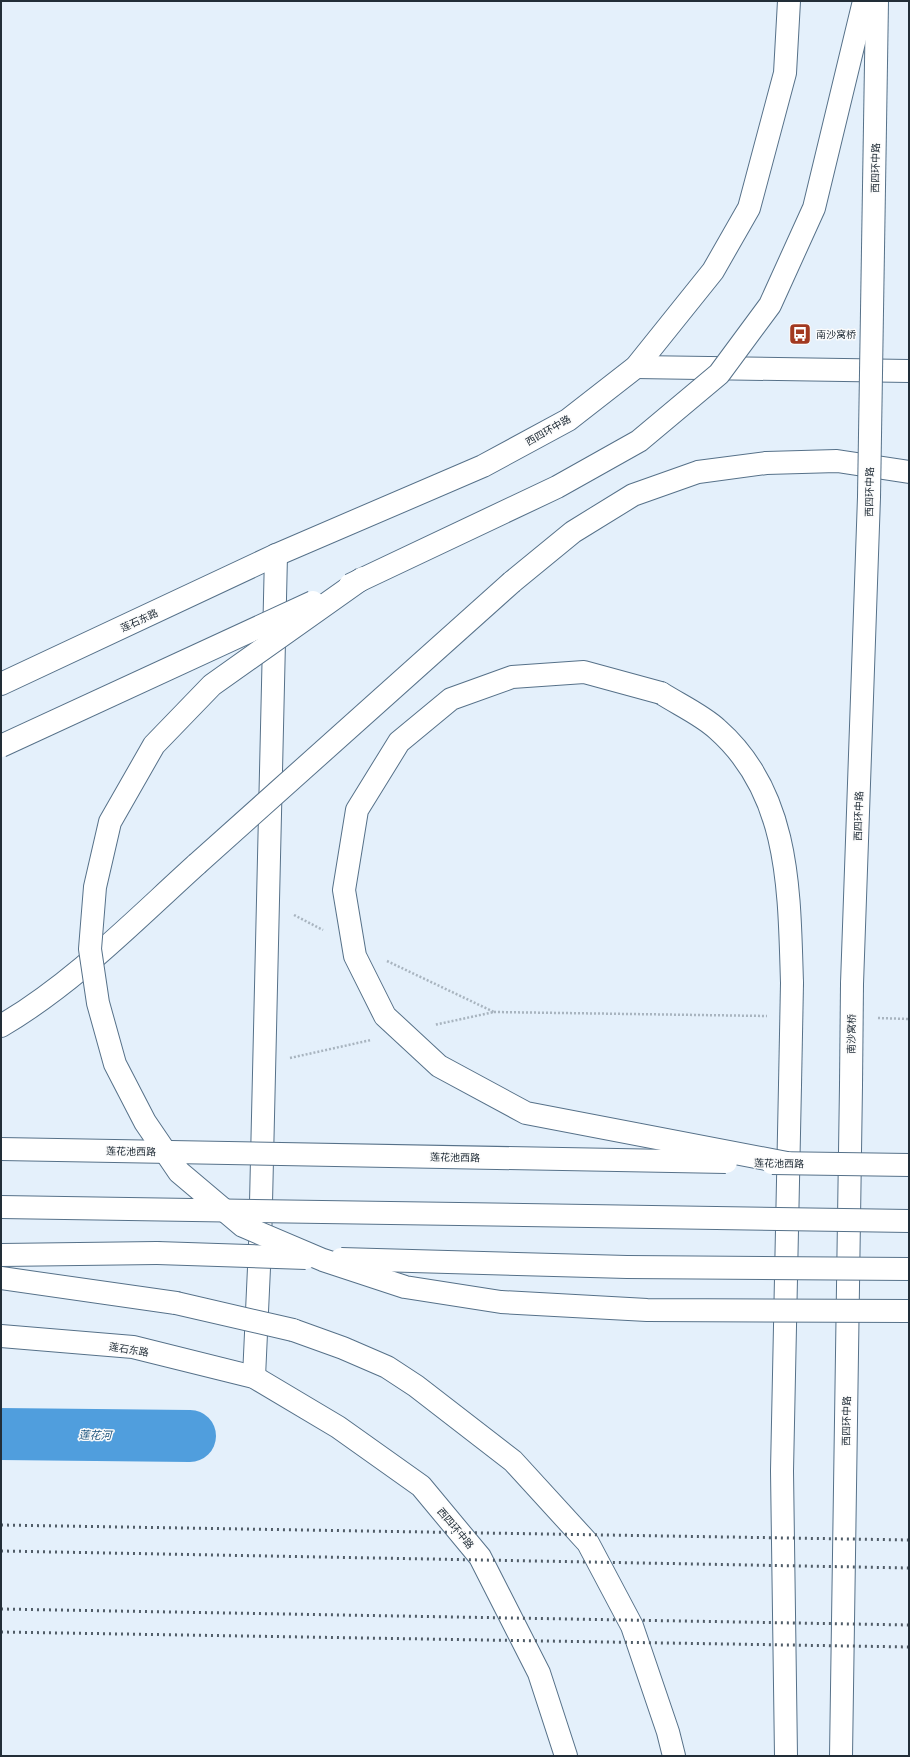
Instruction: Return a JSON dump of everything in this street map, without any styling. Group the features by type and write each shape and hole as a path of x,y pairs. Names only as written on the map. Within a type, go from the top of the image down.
{"main road":[{"name":"西四环中路","path":"276,555 483,466 568,420 636,367 713,271 749,208 785,73 789,1"},
{"path":"1,746 557,487 639,441 719,374 770,305 814,208 864,1"},
{"name":"西四环中路","path":"852,984 869,497 878,1"},
{"path":"636,367 909,371"},
{"path":"1,1026 23,1013 68,980 512,582 573,532 632,495 698,472 766,463 836,461 909,472"},
{"path":"254,1377 260,1246 276,555"},
{"name":"莲石东路","path":"1,684 276,555"},
{"path":"363,578 212,685 154,745 110,822 95,887 90,949 98,1003 114,1064 145,1122 179,1172 243,1226 323,1260 405,1287 501,1302 647,1310 909,1311"},
{"path":"786,1163 526,1113 439,1066 385,1016 355,956 344,890 357,810 399,742 452,699 512,677 584,672 661,693 717,728 750,765 771,809 784,854 789,901 792,982 782,1471 786,1756"},
{"name":"南沙窝桥","path":"851,1085 852,984"},
{"name":"西四环中路","path":"841,1756 851,1085"},
{"name":"莲花池西路","path":"1,1149 909,1165"},
{"path":"1,1207 909,1221"},
{"path":"1,1255 157,1253 627,1267 909,1270"},
{"path":"1,1278 176,1303 292,1330 343,1348 387,1367 416,1386 513,1461 588,1543 632,1626 668,1732 674,1756"},
{"name":"莲石东路","path":"1,1336 133,1347 254,1377"},
{"name":"西四环中路","path":"254,1377 338,1427 421,1486 480,1557 539,1673 566,1756"},
{"path":"668,1732 669,1756"}],"path":[{"path":"494,1012 773,1016"},
{"path":"877,1018 909,1019"}],"waterway":[{"name":"莲花河","path":"1,1434 190,1436"}],"railway":[{"path":"1,1525 909,1540"},
{"path":"1,1551 909,1568"},
{"path":"1,1609 909,1625"},
{"path":"1,1632 909,1647"}],"place":[{"name":"南沙窝桥","path":"800,334"}]}
